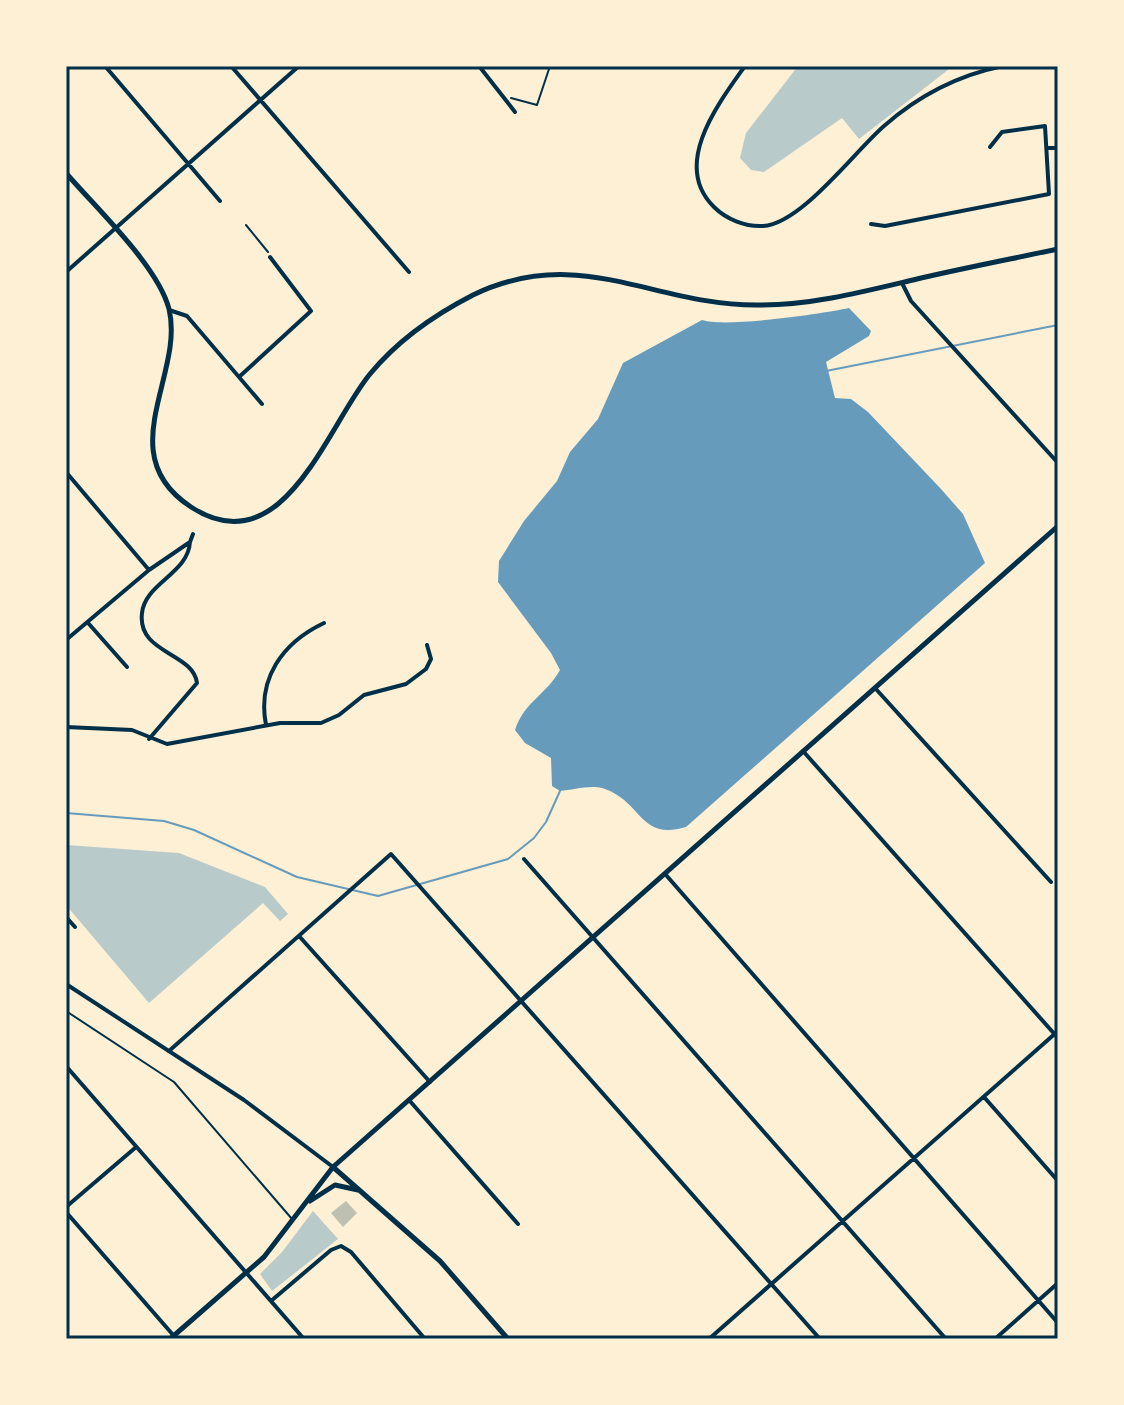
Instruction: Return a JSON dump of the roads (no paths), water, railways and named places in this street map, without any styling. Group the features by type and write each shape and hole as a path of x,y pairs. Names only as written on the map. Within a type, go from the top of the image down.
{"main road":[{"path":"66,173 159,283 169,310 169,338 152,426 159,466 176,494 195,510 244,520 265,514 291,495 350,400 391,352 449,308 506,282 543,274 584,273 693,300 760,305 797,303 1058,249"},
{"path":"172,1337 247,1273 294,1221 333,1167 596,938 1058,526"},
{"path":"333,1167 440,1261 508,1339"},
{"path":"306,1204 335,1185 363,1192"}],"street":[{"path":"105,66 220,201"},
{"path":"231,66 409,272"},
{"path":"66,272 299,66"},
{"path":"479,66 515,112"},
{"path":"745,66 697,150 696,177 708,201 720,213 737,222 765,226 795,213 885,125 918,100 952,82 1003,66"},
{"path":"1050,66 1058,67"},
{"path":"871,224 885,226 1049,194 1045,126 1002,132 990,147"},
{"path":"1047,148 1058,148"},
{"path":"239,377 311,311 270,257"},
{"path":"902,283 911,301 1058,463"},
{"path":"169,310 187,316 262,404"},
{"path":"66,472 149,570"},
{"path":"149,739 197,683 188,668 153,644 144,628 142,613 146,602 185,561 193,534"},
{"path":"66,640 89,624 149,570 190,542"},
{"path":"266,725 263,694 273,668 286,650 324,623"},
{"path":"89,624 127,667"},
{"path":"66,727 122,728 167,744 266,725 327,721 364,695 406,684 429,664 432,655 427,645"},
{"path":"875,688 1051,882"},
{"path":"709,1339 1057,1034 803,751"},
{"path":"169,1051 391,854 524,1000 608,1100 820,1339"},
{"path":"524,859 946,1339"},
{"path":"666,875 1058,1323"},
{"path":"66,917 75,927"},
{"path":"299,936 430,1082"},
{"path":"66,984 244,1100 333,1167"},
{"path":"66,1066 304,1339"},
{"path":"984,1097 1058,1181"},
{"path":"409,1100 518,1224"},
{"path":"135,1148 66,1209 172,1337"},
{"path":"271,1301 331,1250 341,1246 351,1252 425,1339"},
{"path":"995,1339 1058,1283"}],"lane":[{"path":"1051,882 1058,882"},
{"path":"66,1011 174,1082 294,1221"}],"water":[{"path":"849,308 871,331 869,336 826,362 835,398 851,399 868,412 941,489 963,514 985,563 686,827 671,830 650,825 627,802 605,789 588,787 560,791 552,786 551,758 525,743 515,730 524,712 560,670 551,653 498,582 499,561 524,521 557,481 570,452 598,419 623,363 702,320 751,321"}],"waterway":[{"path":"826,371 1058,325"},
{"path":"66,813 164,821 194,830 297,877 378,896 508,859 534,838 546,822 560,791"}]}
